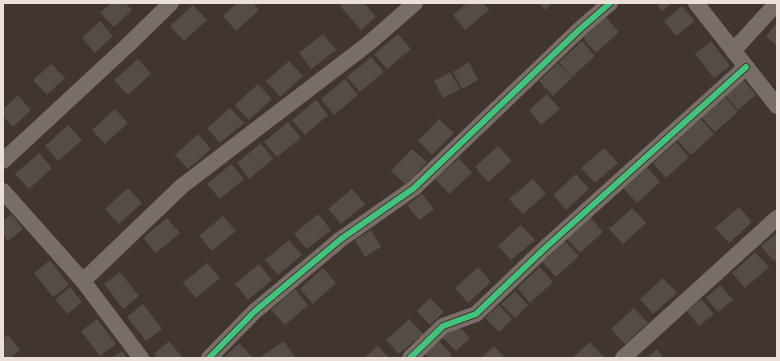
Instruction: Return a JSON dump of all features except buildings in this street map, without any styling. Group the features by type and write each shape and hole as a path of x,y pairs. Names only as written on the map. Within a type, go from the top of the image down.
{"street":[{"path":"3,161 171,3"},
{"path":"83,281 182,186 368,44 414,3"},
{"path":"210,358 254,312 341,239 414,188 579,30 610,3"},
{"path":"696,3 777,106"},
{"path":"733,51 777,3"},
{"path":"410,358 443,326 476,314 544,249 746,67"},
{"path":"3,191 83,281 141,358"},
{"path":"623,358 777,218"}],"cycle path":[{"path":"209,358 254,312 341,239 414,188 579,30 610,3"},
{"path":"410,358 443,326 476,314 544,249 746,67"}]}
